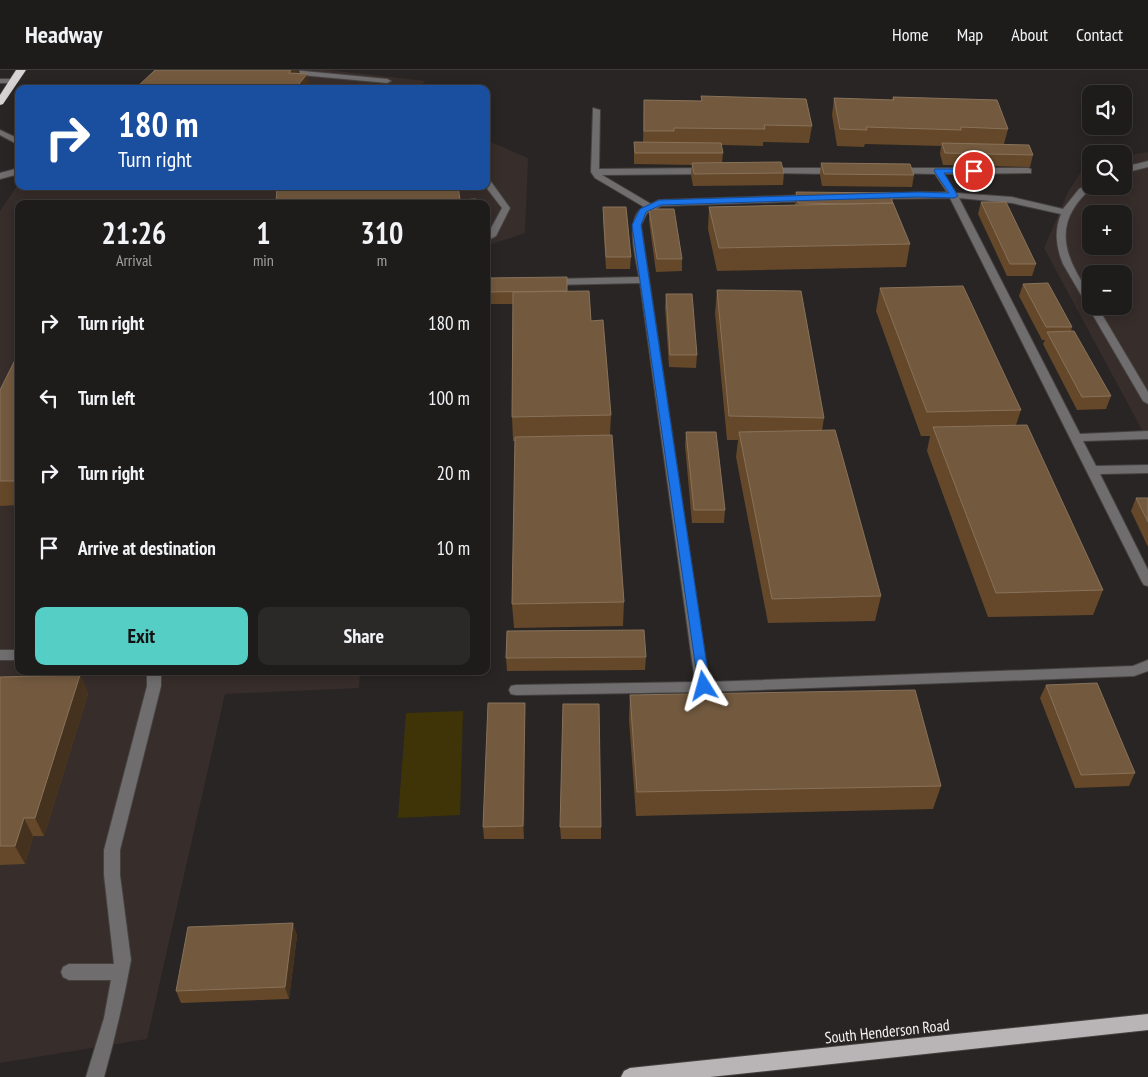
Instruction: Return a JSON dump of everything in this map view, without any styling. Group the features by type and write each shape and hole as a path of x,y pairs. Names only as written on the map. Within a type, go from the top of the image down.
{"highway":[{"path":"0,102 22,70"}],"main road":[{"name":"South Henderson Road","path":"630,1077 679,1074 1148,1022"}],"street":[{"path":"268,70 387,81"},
{"path":"0,81 14,81"},
{"path":"596,110 595,172 598,176 650,207"},
{"path":"0,132 15,141"},
{"path":"1132,168 1148,164"},
{"path":"762,171 840,171"},
{"path":"889,171 1028,171"},
{"path":"938,171 954,196 1148,582"},
{"path":"0,176 15,172"},
{"path":"595,172 713,172"},
{"path":"490,186 506,208 493,234 490,236"},
{"path":"1082,190 1065,212 1060,233 1064,257 1082,288"},
{"path":"868,196 954,196 1013,200 1065,212"},
{"path":"704,686 636,225 642,211 659,203 818,198"},
{"path":"546,282 644,280"},
{"path":"1097,315 1148,401"},
{"path":"1076,438 1148,436"},
{"path":"1092,470 1148,469"},
{"path":"0,655 15,655"},
{"path":"516,690 1134,672 1148,665"},
{"path":"95,1077 112,1018 123,960 112,875 112,850 154,686 154,675"},
{"path":"69,972 122,972"}],"shaded area":[{"path":"160,70 328,70 426,81 420,85 137,85"},
{"path":"490,142 528,158 525,233 490,245 490,200 15,200 15,675 360,675 359,688 225,694 147,1039 0,1063 0,211 15,189 490,190"},
{"path":"1148,152 1148,441 1044,248 1068,192 1082,170 1082,195 1132,195 1132,155"},
{"path":"463,711 460,815 398,818 406,713"}],"building":[{"path":"155,70 291,70 289,73 307,74 298,85 139,85"},
{"path":"701,96 806,99 812,126 764,125 765,129 674,128 674,131 644,131 644,100 702,101"},
{"path":"893,97 997,100 1008,129 961,127 961,130 866,127 867,130 840,129 834,98 894,100"},
{"path":"634,142 721,143 723,153 635,153"},
{"path":"942,143 1029,145 1033,155 945,153"},
{"path":"781,162 784,173 694,174 692,163"},
{"path":"821,163 910,164 914,175 824,174"},
{"path":"277,190 459,190 460,200 276,200"},
{"path":"796,192 890,193 893,203 798,203"},
{"path":"981,202 1006,202 1036,264 1010,264"},
{"path":"893,203 910,244 719,248 709,207"},
{"path":"603,207 626,207 631,257 606,257"},
{"path":"649,209 674,209 682,259 657,259"},
{"path":"567,277 567,291 490,292 490,278"},
{"path":"1048,283 1072,327 1046,327 1023,284"},
{"path":"963,286 1021,410 927,412 880,288"},
{"path":"717,290 801,291 824,418 729,416"},
{"path":"589,291 591,321 603,320 611,415 512,417 513,292"},
{"path":"666,294 692,294 697,355 670,355"},
{"path":"1074,331 1111,396 1082,397 1047,332"},
{"path":"15,360 15,481 0,481 0,390"},
{"path":"1027,425 1103,590 996,593 933,427"},
{"path":"835,430 881,596 772,599 739,432"},
{"path":"686,432 716,432 725,510 694,510"},
{"path":"612,435 624,602 512,604 515,437"},
{"path":"1136,498 1148,498 1148,522"},
{"path":"644,630 646,657 506,658 507,631"},
{"path":"80,675 35,818 24,818 15,846 0,846 0,677"},
{"path":"1097,683 1135,773 1081,775 1046,685"},
{"path":"915,690 941,786 637,792 630,695"},
{"path":"488,703 525,703 523,826 483,827"},
{"path":"563,704 599,704 601,827 560,827"},
{"path":"293,923 285,987 176,991 188,927"}],"route":[{"path":"704,686 636,225 642,211 659,203 918,195 954,196 938,171 974,171"}]}
